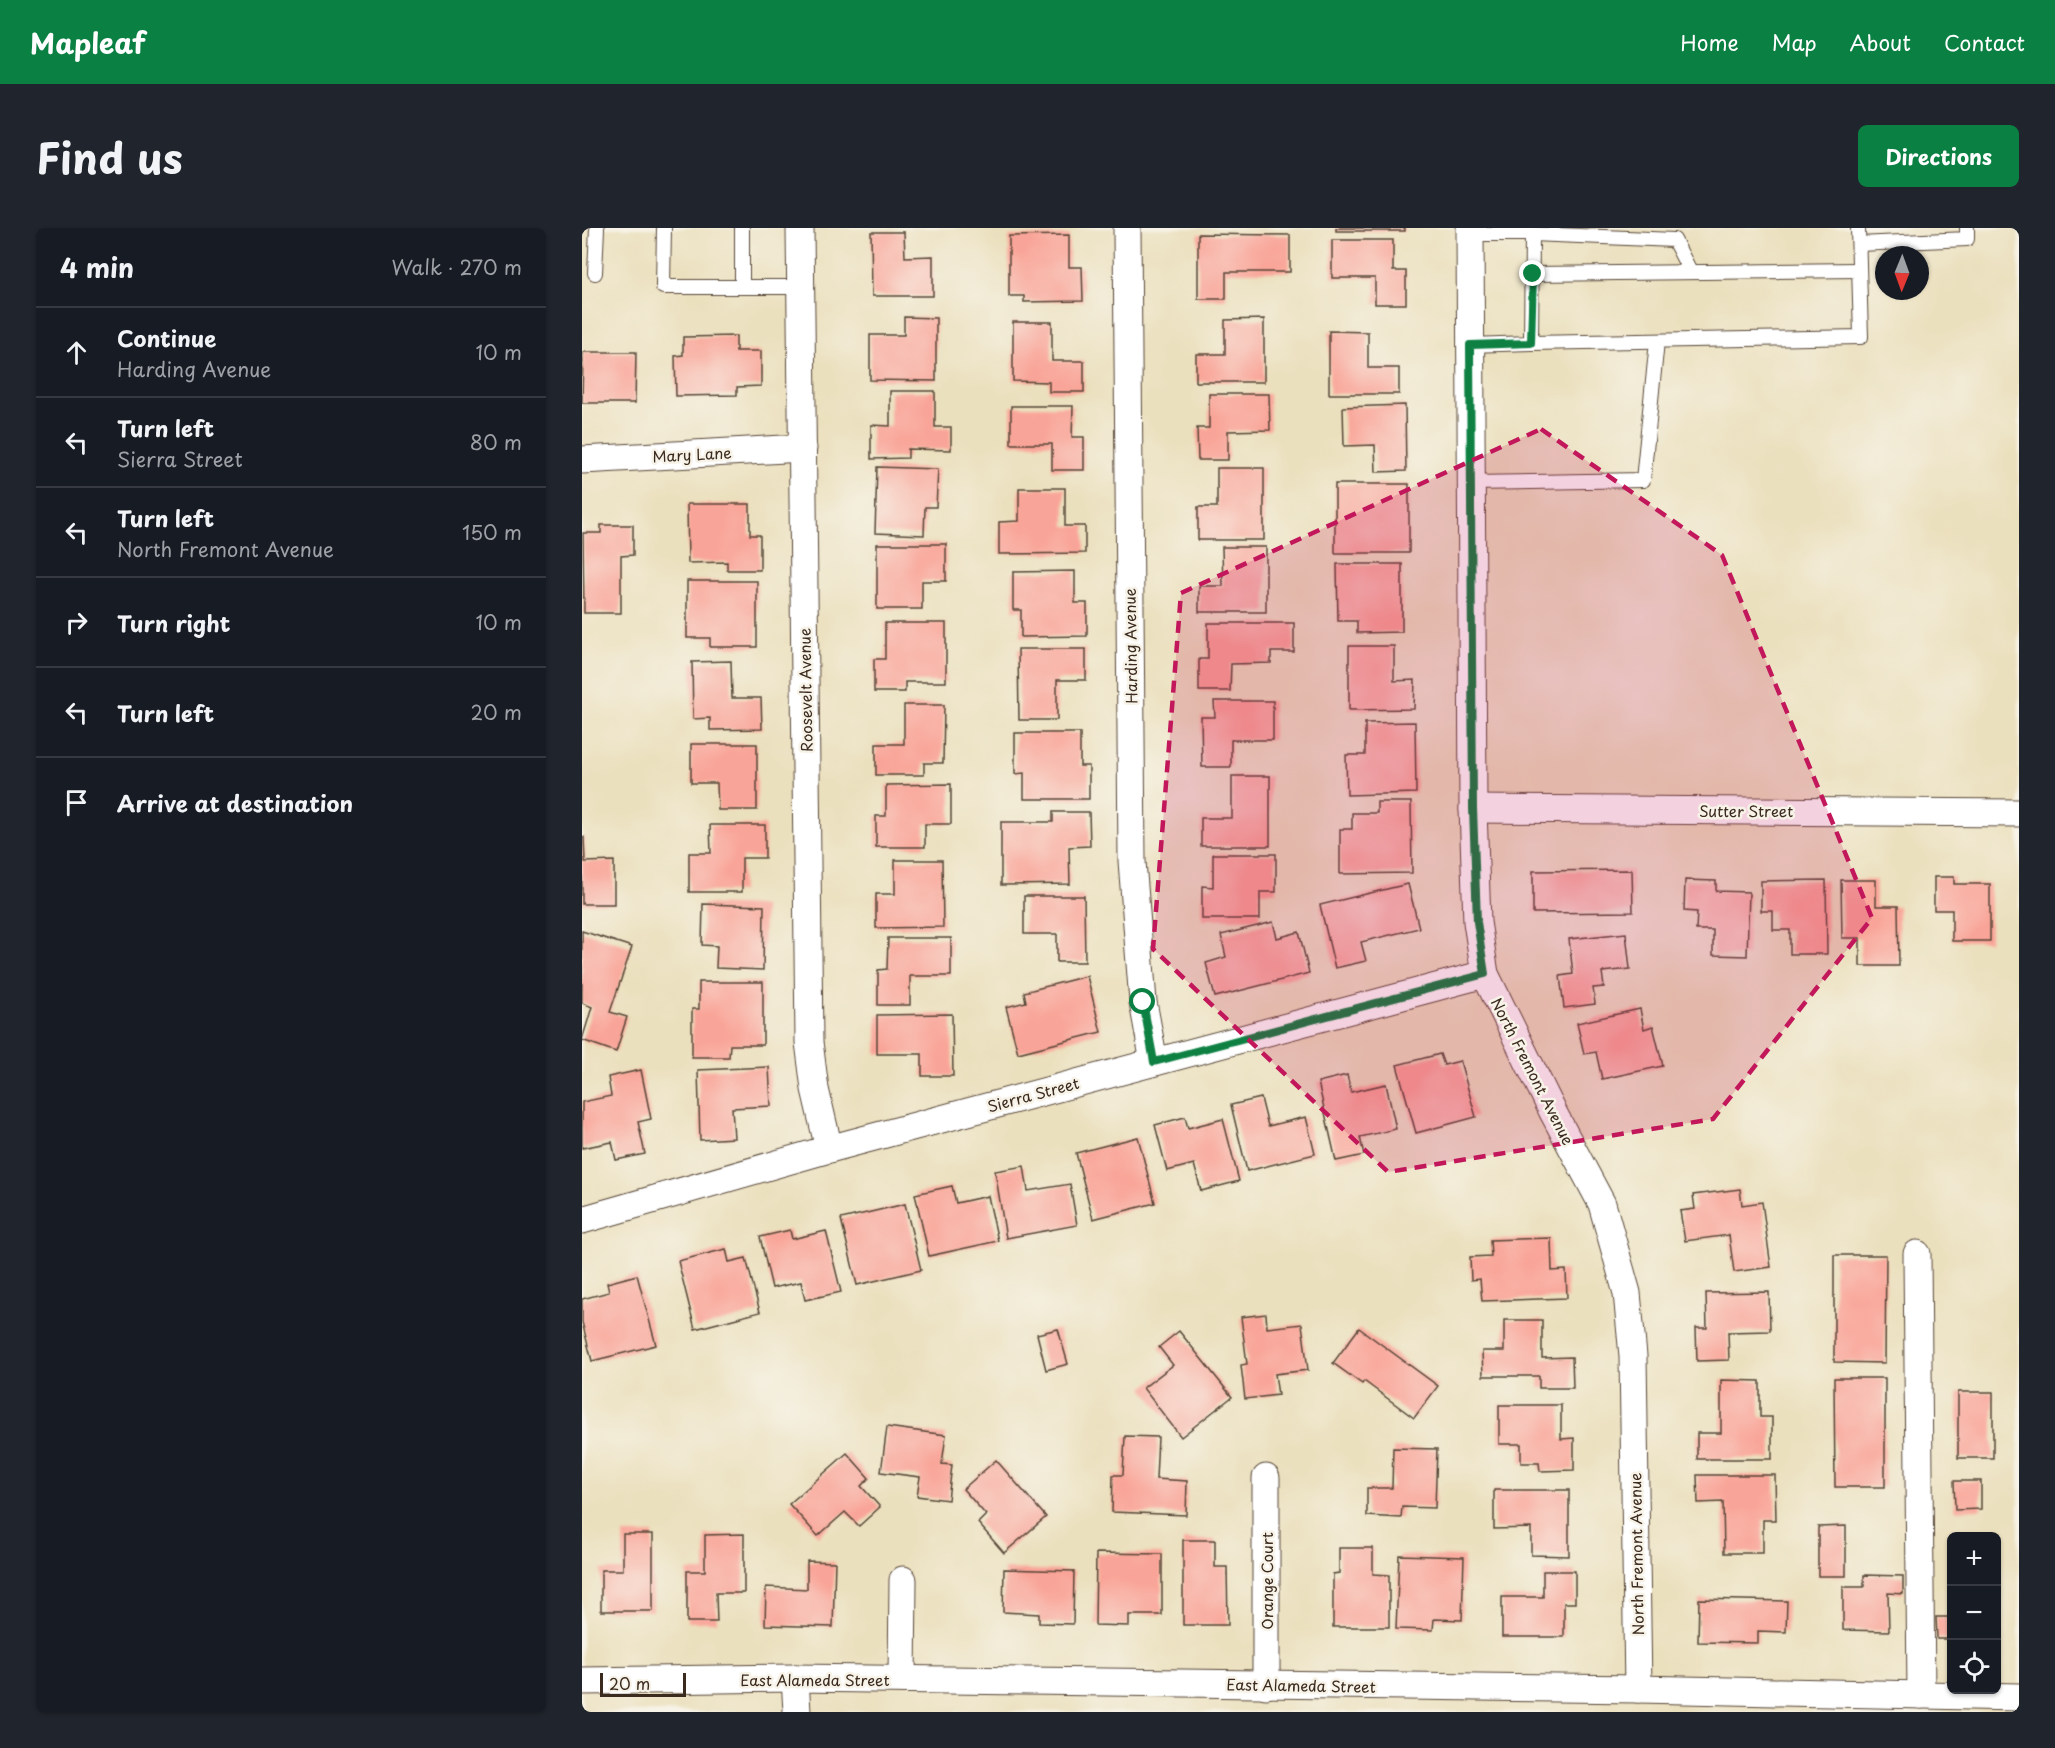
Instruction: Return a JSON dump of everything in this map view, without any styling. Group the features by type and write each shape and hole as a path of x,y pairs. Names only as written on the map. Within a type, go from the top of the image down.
{"street":[{"name":"Roosevelt Avenue","path":"800,228 809,1042 815,1089 829,1149"},
{"name":"Harding Avenue","path":"1127,228 1132,861 1143,1002 1154,1062"},
{"name":"North Fremont Avenue","path":"1470,231 1473,808 1477,922 1485,974 1554,1114 1602,1204 1627,1293 1633,1356 1638,1689"},
{"name":"Mary Lane","path":"582,460 803,448"},
{"name":"Sutter Street","path":"1473,808 2019,813"},
{"name":"Sierra Street","path":"582,1220 829,1149 1485,974"},
{"path":"1917,1254 1921,1695"},
{"name":"Orange Court","path":"1266,1478 1266,1685"},
{"path":"902,1679 903,1580"},
{"path":"795,1678 797,1712"},
{"name":"East Alameda Street","path":"582,1681 902,1679 1638,1689 2019,1697"}],"lane":[{"path":"595,273 597,228"},
{"path":"664,228 663,287 801,287"},
{"path":"742,228 742,287"},
{"path":"1470,345 1861,338 1858,228"},
{"path":"1858,244 1967,239 1967,228"},
{"path":"1470,231 1674,240 1690,271"},
{"path":"1531,343 1532,234"},
{"path":"1533,274 1859,270"},
{"path":"1471,483 1643,480 1657,340"}],"highlighted area":[{"path":"1541,429 1722,555 1872,918 1713,1119 1388,1172 1153,949 1181,593"}],"building":[{"path":"1336,228 1405,228 1405,231 1336,231"},
{"path":"871,232 904,232 905,257 933,256 933,296 872,296"},
{"path":"1198,234 1290,235 1290,272 1226,272 1226,299 1198,299"},
{"path":"1069,235 1069,267 1082,267 1083,301 1024,302 1024,296 1009,296 1009,236"},
{"path":"1332,240 1393,240 1393,271 1406,271 1406,304 1375,304 1375,278 1332,278"},
{"path":"904,317 936,318 936,381 870,380 870,335 904,335"},
{"path":"1264,319 1264,382 1196,382 1196,354 1225,354 1225,320"},
{"path":"1013,322 1052,322 1052,361 1084,361 1084,392 1049,392 1049,382 1013,381"},
{"path":"1329,331 1368,332 1368,368 1399,368 1399,394 1329,394"},
{"path":"736,336 736,351 761,351 761,386 737,387 737,395 676,396 675,356 683,355 683,337"},
{"path":"583,352 636,352 635,403 582,403"},
{"path":"890,391 935,391 935,427 951,427 951,450 908,449 908,458 871,459 871,425 890,426"},
{"path":"1209,394 1269,394 1270,430 1228,431 1228,460 1198,460 1197,428 1209,428"},
{"path":"1405,405 1406,471 1376,472 1375,445 1344,446 1343,407"},
{"path":"1011,406 1073,406 1072,437 1084,437 1084,470 1052,470 1052,444 1011,444"},
{"path":"877,467 938,469 936,507 925,507 924,535 875,533"},
{"path":"1217,468 1264,468 1264,540 1198,540 1198,507 1217,507"},
{"path":"1335,484 1409,484 1409,553 1335,553"},
{"path":"1019,488 1065,488 1065,526 1085,526 1085,553 999,554 999,522 1019,521"},
{"path":"687,504 750,504 750,535 760,535 760,570 727,570 727,562 688,563"},
{"path":"601,525 633,525 633,555 621,556 621,613 584,613 583,533 601,533"},
{"path":"877,544 946,544 946,581 922,581 922,609 877,609"},
{"path":"1222,547 1266,547 1266,612 1199,612 1199,586 1223,586"},
{"path":"1337,564 1402,564 1402,632 1357,633 1357,621 1338,621"},
{"path":"1075,571 1075,603 1087,603 1087,636 1021,637 1021,610 1013,610 1013,572"},
{"path":"687,581 757,581 757,647 710,647 710,638 687,638"},
{"path":"885,623 946,623 946,682 905,682 905,692 874,692 874,659 885,659"},
{"path":"1208,623 1294,623 1294,652 1271,652 1271,663 1231,664 1230,691 1199,691 1199,659 1208,659"},
{"path":"1349,646 1394,646 1394,681 1415,680 1414,709 1349,710"},
{"path":"1018,649 1086,649 1086,680 1057,680 1057,720 1019,720"},
{"path":"731,661 732,698 761,698 762,729 710,730 710,718 693,719 692,662"},
{"path":"1214,701 1273,701 1273,740 1231,740 1231,767 1202,767 1201,717 1215,717"},
{"path":"904,705 944,705 943,763 924,763 924,775 876,775 876,744 904,744"},
{"path":"1415,722 1416,793 1347,795 1346,755 1365,755 1365,723"},
{"path":"1015,733 1080,733 1080,766 1089,766 1089,799 1024,799 1024,773 1015,774"},
{"path":"691,744 757,744 757,810 718,810 717,783 691,783"},
{"path":"1232,776 1270,776 1270,846 1201,846 1201,818 1232,818"},
{"path":"951,784 951,824 925,824 925,847 876,847 876,816 886,816 886,785"},
{"path":"1377,802 1411,802 1412,873 1340,874 1340,829 1352,829 1352,813 1377,813"},
{"path":"1053,812 1089,812 1090,846 1069,847 1070,884 1001,885 1001,822 1053,822"},
{"path":"710,825 765,825 765,858 742,858 742,892 689,892 689,853 711,853"},
{"path":"582,837 584,837 585,862 614,861 614,904 582,904"},
{"path":"1213,854 1276,854 1276,892 1260,892 1260,919 1202,919 1202,886 1213,887"},
{"path":"895,860 942,860 943,927 876,928 876,894 895,894"},
{"path":"1632,870 1633,912 1533,913 1533,871"},
{"path":"1934,877 1954,877 1954,884 1990,884 1990,941 1952,941 1952,910 1934,910"},
{"path":"1685,880 1716,881 1716,891 1749,892 1747,956 1713,955 1713,930 1696,930 1697,912 1684,911"},
{"path":"1826,880 1827,954 1790,954 1790,930 1773,930 1773,911 1761,911 1761,881"},
{"path":"1841,880 1876,880 1876,906 1898,906 1899,966 1860,966 1860,938 1842,938"},
{"path":"1408,884 1419,928 1361,942 1366,961 1335,968 1320,905"},
{"path":"1024,896 1084,896 1085,962 1057,962 1057,934 1024,934"},
{"path":"703,904 764,906 763,970 716,968 717,946 702,945"},
{"path":"1273,922 1277,938 1299,932 1309,973 1215,997 1206,963 1226,957 1221,935"},
{"path":"582,931 632,947 610,1012 627,1017 616,1052 582,1040 592,1007 582,1003"},
{"path":"1626,933 1630,969 1602,972 1604,987 1593,988 1595,1004 1564,1008 1560,976 1573,974 1569,939"},
{"path":"888,938 951,938 951,976 910,976 910,1005 878,1005 878,970 887,969"},
{"path":"1087,976 1101,1032 1018,1053 1006,1007 1026,1002 1024,992"},
{"path":"699,982 763,982 763,1045 730,1045 729,1057 692,1057 692,1009 699,1009"},
{"path":"1640,1009 1644,1029 1653,1026 1663,1066 1602,1079 1596,1052 1584,1054 1577,1023"},
{"path":"952,1014 953,1076 922,1076 922,1054 877,1054 877,1015"},
{"path":"1440,1054 1444,1065 1460,1061 1476,1117 1416,1133 1397,1065"},
{"path":"769,1067 771,1106 732,1108 734,1138 700,1140 698,1070"},
{"path":"641,1070 651,1119 638,1122 645,1154 616,1160 612,1142 582,1148 582,1102 611,1096 608,1077"},
{"path":"1347,1075 1351,1092 1386,1084 1396,1129 1360,1137 1364,1155 1336,1161 1318,1082"},
{"path":"1261,1098 1268,1126 1306,1117 1315,1154 1247,1171 1231,1105"},
{"path":"1185,1117 1188,1128 1223,1119 1239,1181 1201,1191 1194,1164 1167,1171 1155,1125"},
{"path":"1138,1137 1155,1203 1093,1219 1076,1153"},
{"path":"1024,1166 1028,1191 1070,1184 1077,1225 1006,1238 995,1171"},
{"path":"952,1186 956,1203 988,1196 998,1241 929,1256 915,1194"},
{"path":"1740,1189 1742,1205 1762,1202 1771,1267 1734,1272 1729,1235 1685,1241 1680,1211 1695,1209 1693,1195"},
{"path":"905,1204 921,1270 857,1285 841,1219"},
{"path":"790,1230 792,1239 826,1231 841,1292 805,1300 801,1282 772,1288 760,1237"},
{"path":"1551,1238 1552,1271 1566,1270 1567,1298 1482,1301 1480,1279 1471,1280 1470,1257 1491,1256 1490,1240"},
{"path":"726,1249 729,1262 746,1258 760,1312 695,1329 678,1261"},
{"path":"1834,1255 1886,1255 1885,1363 1834,1362"},
{"path":"637,1275 656,1345 592,1361 582,1322 582,1299 609,1292 607,1283"},
{"path":"1769,1292 1770,1331 1728,1332 1729,1360 1697,1361 1696,1328 1707,1328 1706,1293"},
{"path":"1266,1314 1267,1328 1302,1324 1308,1370 1275,1374 1278,1395 1245,1399 1241,1365 1247,1364 1241,1317"},
{"path":"1504,1320 1542,1320 1542,1358 1572,1357 1573,1388 1539,1388 1539,1376 1483,1376 1482,1351 1504,1351"},
{"path":"1359,1328 1438,1386 1414,1418 1364,1381 1362,1384 1333,1363"},
{"path":"1058,1329 1068,1364 1046,1370 1037,1334"},
{"path":"1179,1331 1232,1397 1181,1437 1143,1388 1173,1365 1159,1347"},
{"path":"1834,1378 1885,1378 1885,1487 1835,1487"},
{"path":"1721,1380 1760,1381 1760,1417 1772,1417 1772,1459 1697,1459 1697,1433 1721,1433"},
{"path":"1958,1392 1993,1392 1993,1458 1958,1458"},
{"path":"1499,1405 1561,1405 1561,1439 1574,1438 1574,1470 1540,1471 1539,1463 1521,1463 1521,1444 1499,1444"},
{"path":"887,1427 946,1435 942,1464 952,1465 948,1500 917,1496 920,1477 881,1472"},
{"path":"1125,1436 1158,1437 1156,1479 1187,1481 1186,1515 1112,1512 1113,1475 1123,1475"},
{"path":"1393,1448 1437,1449 1435,1508 1402,1507 1401,1518 1367,1516 1367,1488 1392,1488"},
{"path":"847,1453 869,1478 861,1486 880,1507 859,1526 845,1512 818,1536 789,1504"},
{"path":"996,1460 1046,1517 1004,1553 978,1523 986,1515 963,1489"},
{"path":"1697,1475 1775,1475 1776,1520 1763,1520 1763,1553 1724,1553 1723,1502 1698,1503"},
{"path":"1954,1481 1981,1481 1981,1509 1955,1510"},
{"path":"1494,1490 1569,1490 1569,1556 1531,1555 1531,1528 1494,1529"},
{"path":"1846,1526 1846,1576 1818,1576 1818,1527"},
{"path":"623,1534 653,1534 653,1611 601,1611 601,1570 623,1570"},
{"path":"744,1534 744,1593 716,1593 717,1622 687,1622 687,1571 705,1571 705,1535"},
{"path":"1183,1540 1215,1540 1215,1567 1227,1567 1228,1625 1183,1625"},
{"path":"1339,1548 1373,1548 1373,1574 1389,1575 1389,1627 1333,1627 1333,1574 1339,1573"},
{"path":"1096,1553 1162,1554 1162,1615 1129,1615 1129,1626 1095,1625"},
{"path":"1399,1555 1464,1557 1462,1620 1434,1619 1433,1630 1396,1629"},
{"path":"807,1561 835,1562 833,1627 765,1625 766,1587 807,1589"},
{"path":"1004,1569 1074,1571 1073,1624 1039,1623 1039,1614 1003,1612"},
{"path":"1543,1571 1575,1571 1575,1603 1564,1603 1564,1637 1502,1637 1502,1597 1543,1597"},
{"path":"1864,1575 1903,1576 1903,1594 1888,1593 1889,1631 1843,1630 1843,1587 1864,1587"},
{"path":"1699,1599 1787,1601 1786,1632 1758,1631 1758,1643 1698,1642"},
{"path":"1936,1617 1947,1617 1947,1639 1937,1639"}],"route":[{"path":"1143,1002 1154,1062 1485,974 1477,922 1473,808 1470,345 1531,343 1533,274"}]}
